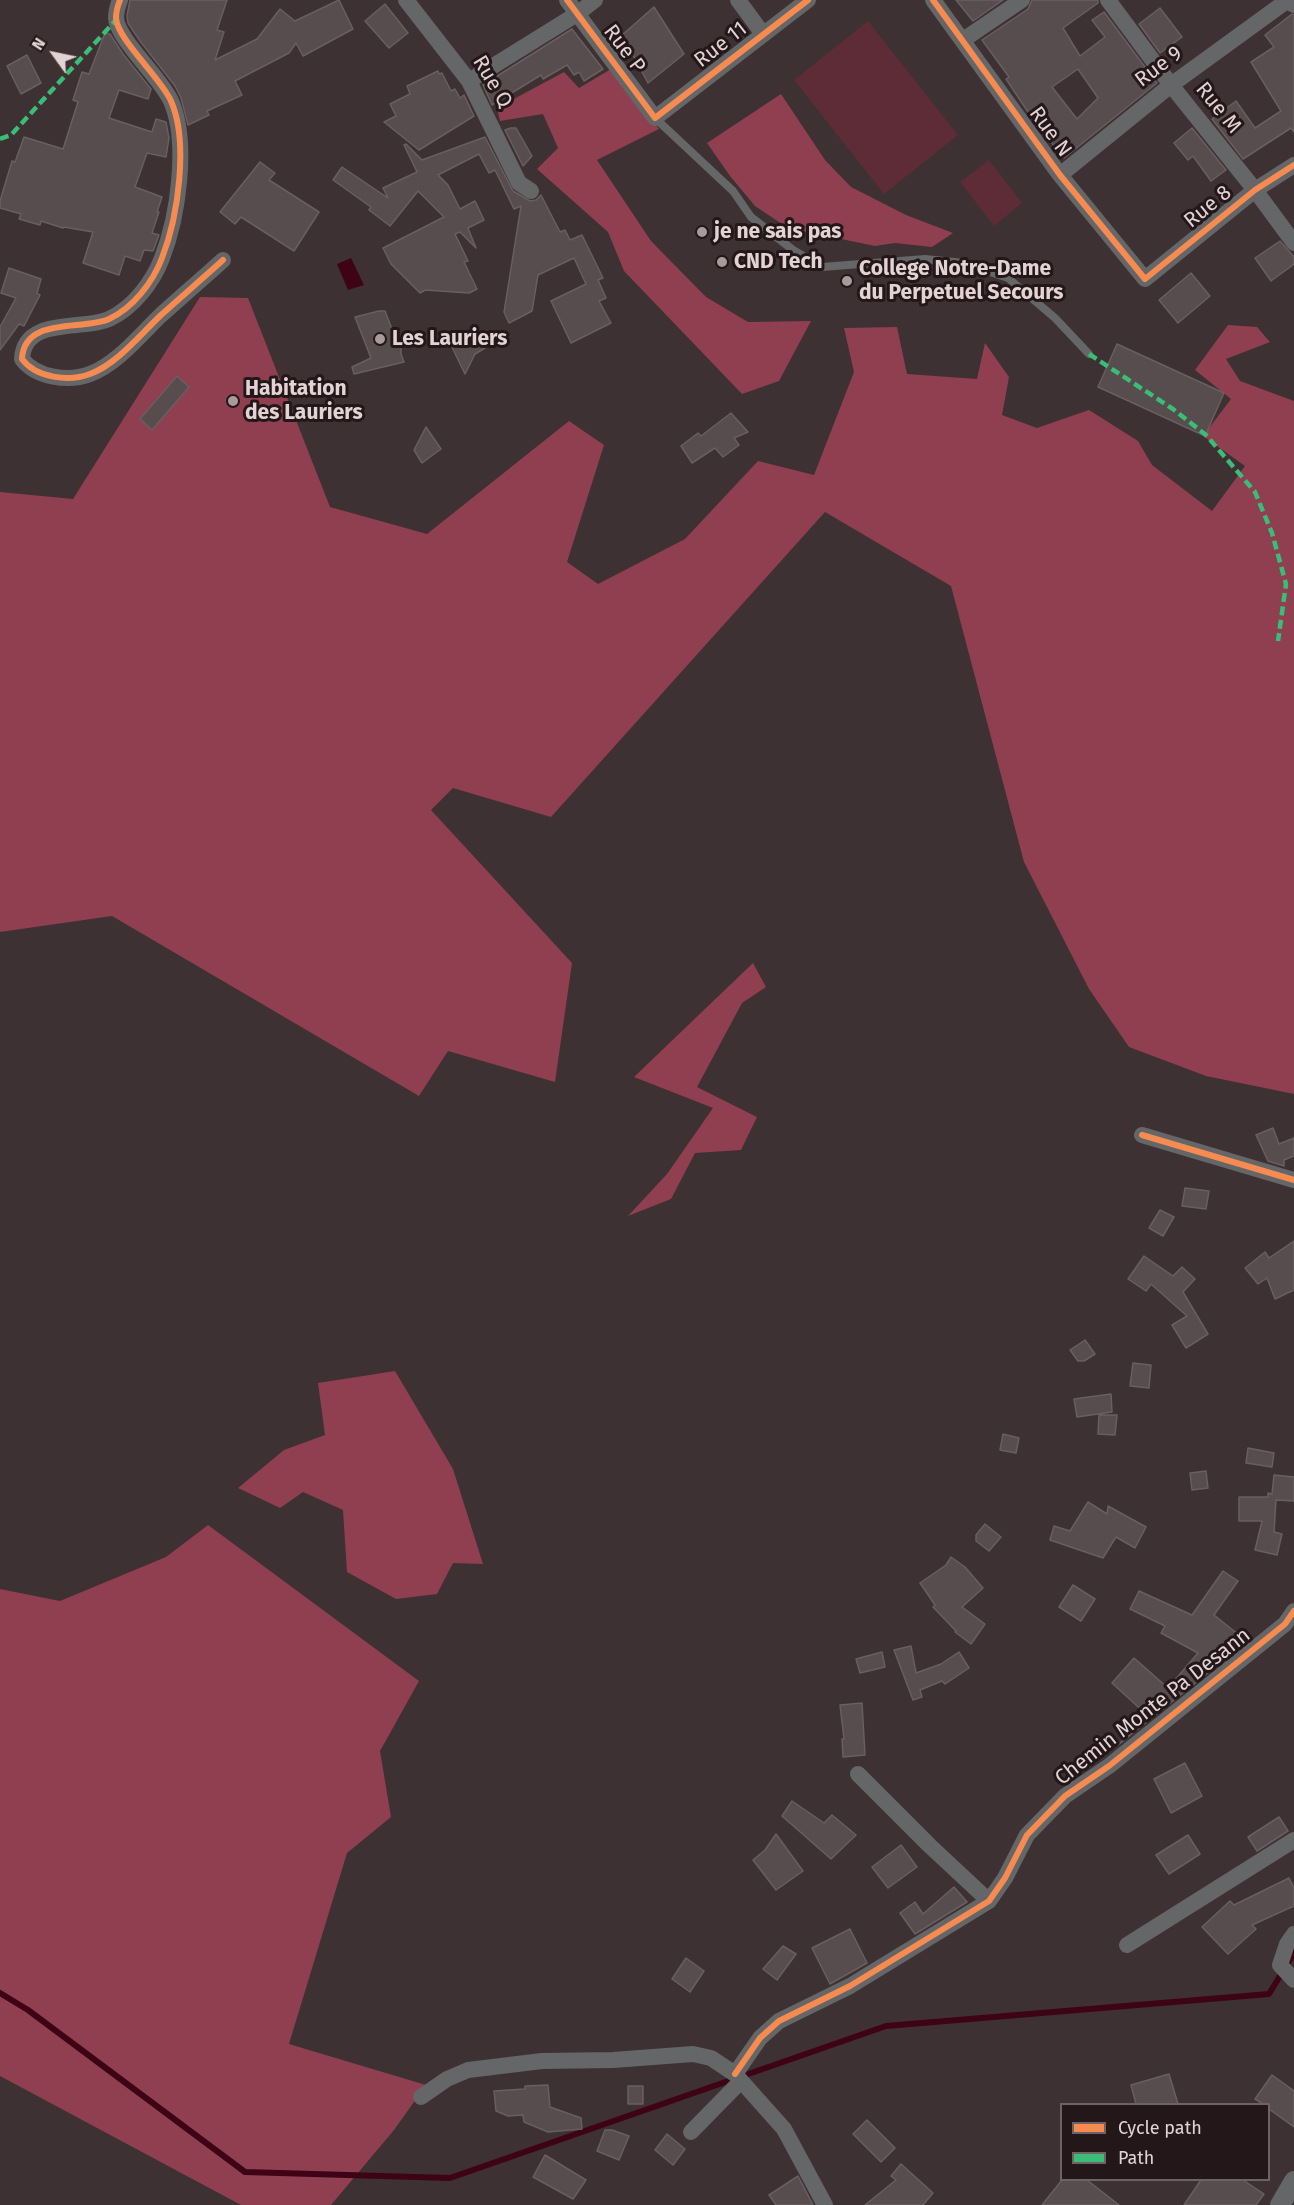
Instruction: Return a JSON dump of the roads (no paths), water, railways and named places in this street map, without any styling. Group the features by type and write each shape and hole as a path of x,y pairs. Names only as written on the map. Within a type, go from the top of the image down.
{"street":[{"path":"120,0 116,20 121,32 163,87 171,100 178,121 179,171 171,229 162,260 138,296 122,311 107,320 39,332 25,346 22,359 36,370 49,375 67,378 90,374 114,359 223,260"},
{"name":"Rue Q","path":"406,0 469,81 519,183 531,191"},
{"path":"469,81 572,7 595,0"},
{"path":"738,0 763,34"},
{"name":"Rue 11","path":"655,118 808,0"},
{"name":"Rue N","path":"933,0 1060,175 1145,279"},
{"path":"963,40 1022,0"},
{"name":"Rue M","path":"1108,0 1171,86 1255,190 1294,243"},
{"name":"Rue 9","path":"1060,175 1171,86 1292,1"},
{"name":"Rue P","path":"572,7 655,118"},
{"name":"Rue 8","path":"1145,279 1255,190 1294,165"},
{"path":"1142,1135 1294,1180"},
{"name":"Chemin Monte Pa Desann","path":"691,2132 738,2078 760,2038 779,2021 850,1986 989,1901 1005,1878 1027,1835 1065,1796 1119,1758 1285,1624 1294,1611"},
{"path":"858,1774 989,1901"},
{"path":"1128,1945 1294,1840"},
{"path":"1287,1973 1287,1944 1294,1934"},
{"path":"421,2097 447,2079 468,2070 542,2061 613,2060 693,2054 711,2058 738,2078 784,2129 825,2205"},
{"path":"1280,2205 1294,2181"}],"lane":[{"path":"655,118 734,191 751,217 793,250 822,267 925,259 964,263 1008,278 1055,318 1089,354"}],"waterway":[{"path":"0,1993 28,2010 245,2172 450,2178 886,2026 1269,1994 1294,1953"}],"place":[{"name":"je ne sais pas","path":"702,232"},
{"name":"CND Tech","path":"722,262"},
{"name":"College Notre-Dame du Perpetuel Secours","path":"847,281"},
{"name":"Les Lauriers","path":"380,339"},
{"name":"Habitation des Lauriers","path":"233,401"}]}
